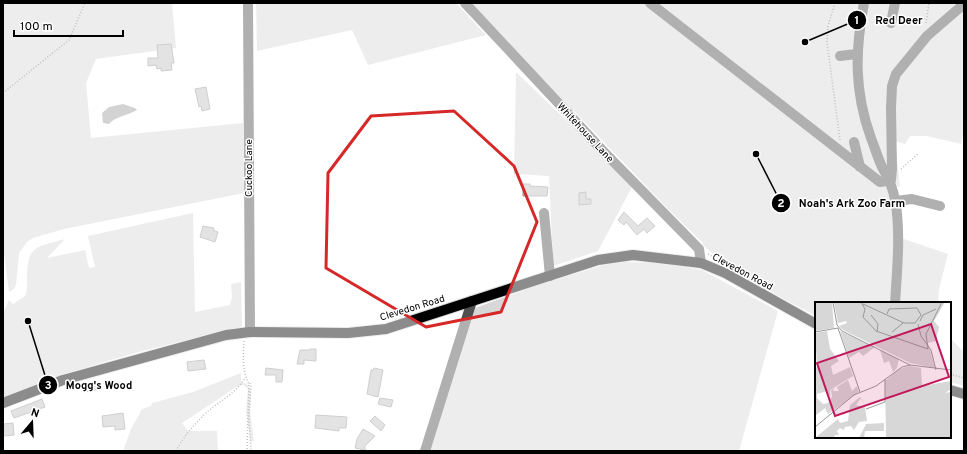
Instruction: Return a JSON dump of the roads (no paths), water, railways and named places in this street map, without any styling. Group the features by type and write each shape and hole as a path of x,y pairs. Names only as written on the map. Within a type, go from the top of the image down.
{"main road":[{"name":"Clevedon Road","path":"3,403 44,386 119,363 218,336 250,332 348,334 386,329 598,260 633,255 701,263 725,273 815,323"},
{"path":"951,390 964,394"}],"street":[{"name":"Cuckoo Lane","path":"248,3 250,332"},
{"name":"Whitehouse Lane","path":"465,3 603,150 699,249 701,263"},
{"path":"650,3 838,151 880,182 891,178"},
{"path":"864,3 856,54 858,83 865,118 883,169 891,178"},
{"path":"891,23 895,3"},
{"path":"894,302 898,269 896,201 891,178 892,86 896,74 927,36 964,4"},
{"path":"840,56 856,54"},
{"path":"854,142 860,167"},
{"path":"896,201 912,199 940,206"},
{"path":"544,213 550,276"},
{"path":"425,451 472,301"}],"place":[{"name":"Red Deer","path":"805,42"},
{"name":"Noah's Ark Zoo Farm","path":"756,154"},
{"name":"Mogg's Wood","path":"28,321"}]}
